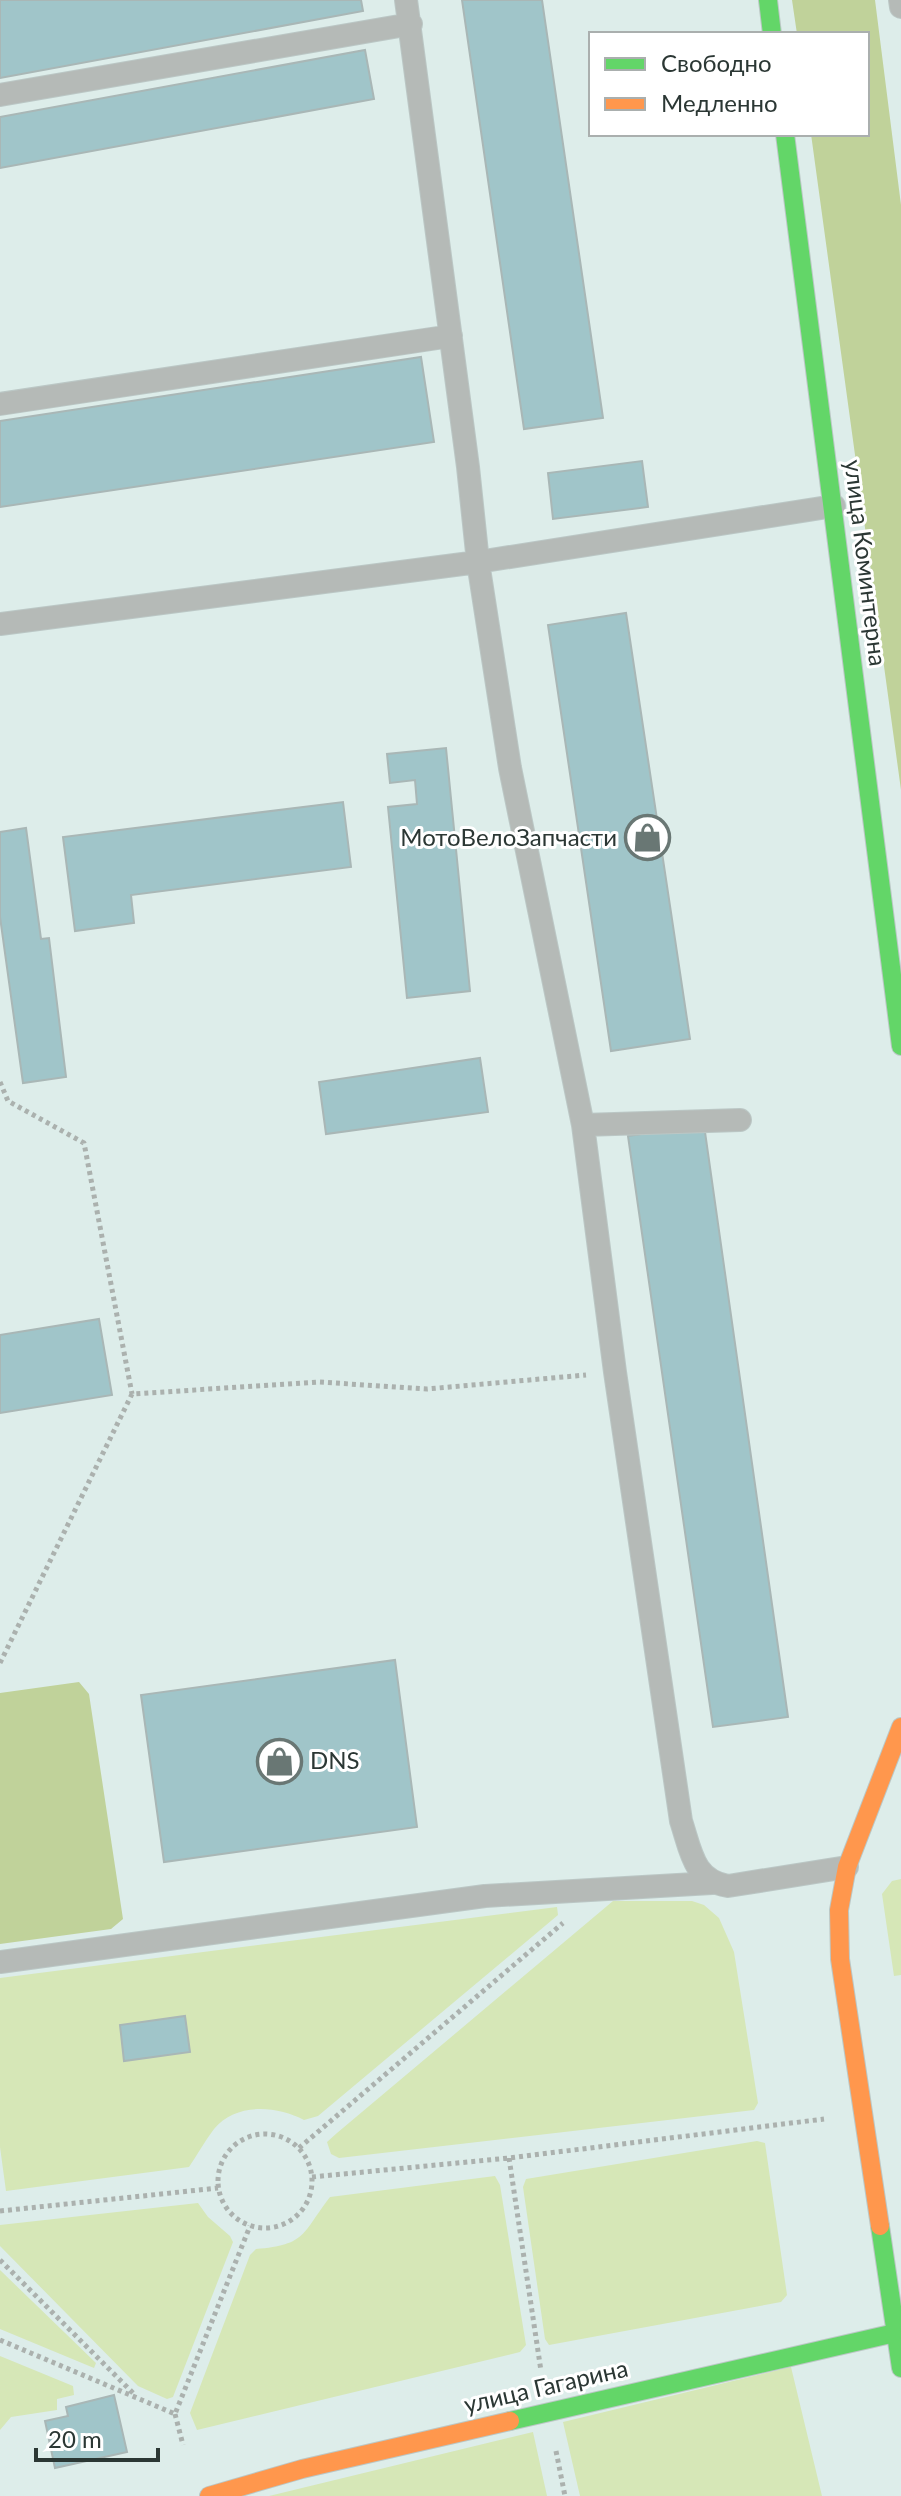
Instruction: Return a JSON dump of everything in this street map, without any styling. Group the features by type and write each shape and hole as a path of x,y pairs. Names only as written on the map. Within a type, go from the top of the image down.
{"street":[{"path":"768,0 772,32"},
{"name":"улица Коминтерна","path":"785,136 901,1046"},
{"path":"901,1727 847,1867 839,1910 840,1959 901,2368"},
{"name":"улица Гагарина","path":"209,2496 302,2469 895,2333"}],"lane":[{"path":"406,0 478,562 510,768 583,1125 615,1372 681,1821 699,1872 712,1883"},
{"path":"900,0 901,7"},
{"path":"0,95 411,24"},
{"path":"0,404 451,336"},
{"path":"0,624 478,562 834,506"},
{"path":"583,1125 740,1120"},
{"path":"0,1962 485,1896 712,1883 728,1886 847,1867"}],"path":[{"path":"0,1082 8,1101 84,1143 132,1394 0,1663"},
{"path":"132,1394 319,1382 427,1389 615,1372"},
{"path":"299,2148 603,1889"},
{"path":"312,2177 509,2158 864,2114"},
{"path":"258,2134 273,2134 299,2148 308,2162 312,2177 311,2192 294,2218 280,2226 265,2229 250,2226 229,2212 218,2188 223,2159 232,2147 258,2134"},
{"path":"509,2158 547,2411 565,2496"},
{"path":"0,2211 218,2188"},
{"path":"183,2445 175,2414 250,2226"},
{"path":"0,2260 139,2398"},
{"path":"0,2340 175,2414"}],"green space":[{"path":"792,0 875,0 901,205 901,790 811,136 869,136 869,32 797,32"},
{"path":"79,1682 89,1694 123,1919 111,1929 0,1944 0,1693"},
{"path":"901,1879 901,1975 894,1976 882,1894 892,1881"},
{"path":"613,1901 692,1901 704,1905 719,1918 734,1952 758,2103 754,2110 339,2158 331,2154 327,2142 337,2133"},
{"path":"557,1907 558,1915 318,2116 304,2120 269,2110 245,2111 223,2120 214,2129 189,2167 6,2191 0,2147 0,1978"},
{"path":"757,2141 765,2143 787,2295 781,2302 549,2345 545,2339 523,2187 526,2179"},
{"path":"495,2176 500,2185 526,2345 520,2352 197,2430 190,2413 250,2255 256,2249 285,2244 302,2235 330,2197"},
{"path":"198,2203 233,2242 173,2397 167,2399 138,2386 0,2246 0,2225"},
{"path":"0,2270 96,2363 94,2368 0,2329"},
{"path":"0,2356 73,2386 74,2395 57,2399 57,2410 11,2417 0,2430"},
{"path":"791,2367 822,2496 580,2496 563,2422"},
{"path":"533,2432 547,2496 269,2496"}],"building":[{"path":"0,0 361,0 363,11 0,78"},
{"path":"462,0 542,0 603,418 524,429"},
{"path":"365,50 374,99 0,168 0,117"},
{"path":"421,357 434,442 0,507 0,421"},
{"path":"642,461 648,507 553,519 548,473"},
{"path":"626,613 690,1039 611,1051 548,625"},
{"path":"446,748 470,991 407,998 388,807 417,804 415,780 390,783 387,754"},
{"path":"343,802 351,867 131,895 134,923 75,931 63,837"},
{"path":"26,828 41,939 49,938 66,1077 23,1083 0,917 0,832"},
{"path":"480,1058 488,1112 326,1134 319,1082"},
{"path":"704,1125 788,1717 713,1727 628,1136"},
{"path":"99,1319 112,1395 0,1413 0,1335"},
{"name":"DNS","path":"395,1660 417,1827 164,1862 141,1695"},
{"path":"185,2016 190,2052 124,2061 120,2025"},
{"path":"114,2395 127,2452 55,2468 45,2421 68,2416 66,2407"}],"traffic: fast":[{"path":"768,0 772,32"},
{"path":"785,136 901,1046"},
{"path":"880,2226 901,2368"},
{"path":"510,2421 895,2333"}],"traffic: slow":[{"path":"880,2226 840,1959 839,1910 847,1867 901,1727"},
{"path":"209,2496 302,2469 510,2421"}],"place":[{"name":"МотоВелоЗапчасти","path":"648,838"},
{"name":"DNS","path":"279,1761"}]}
